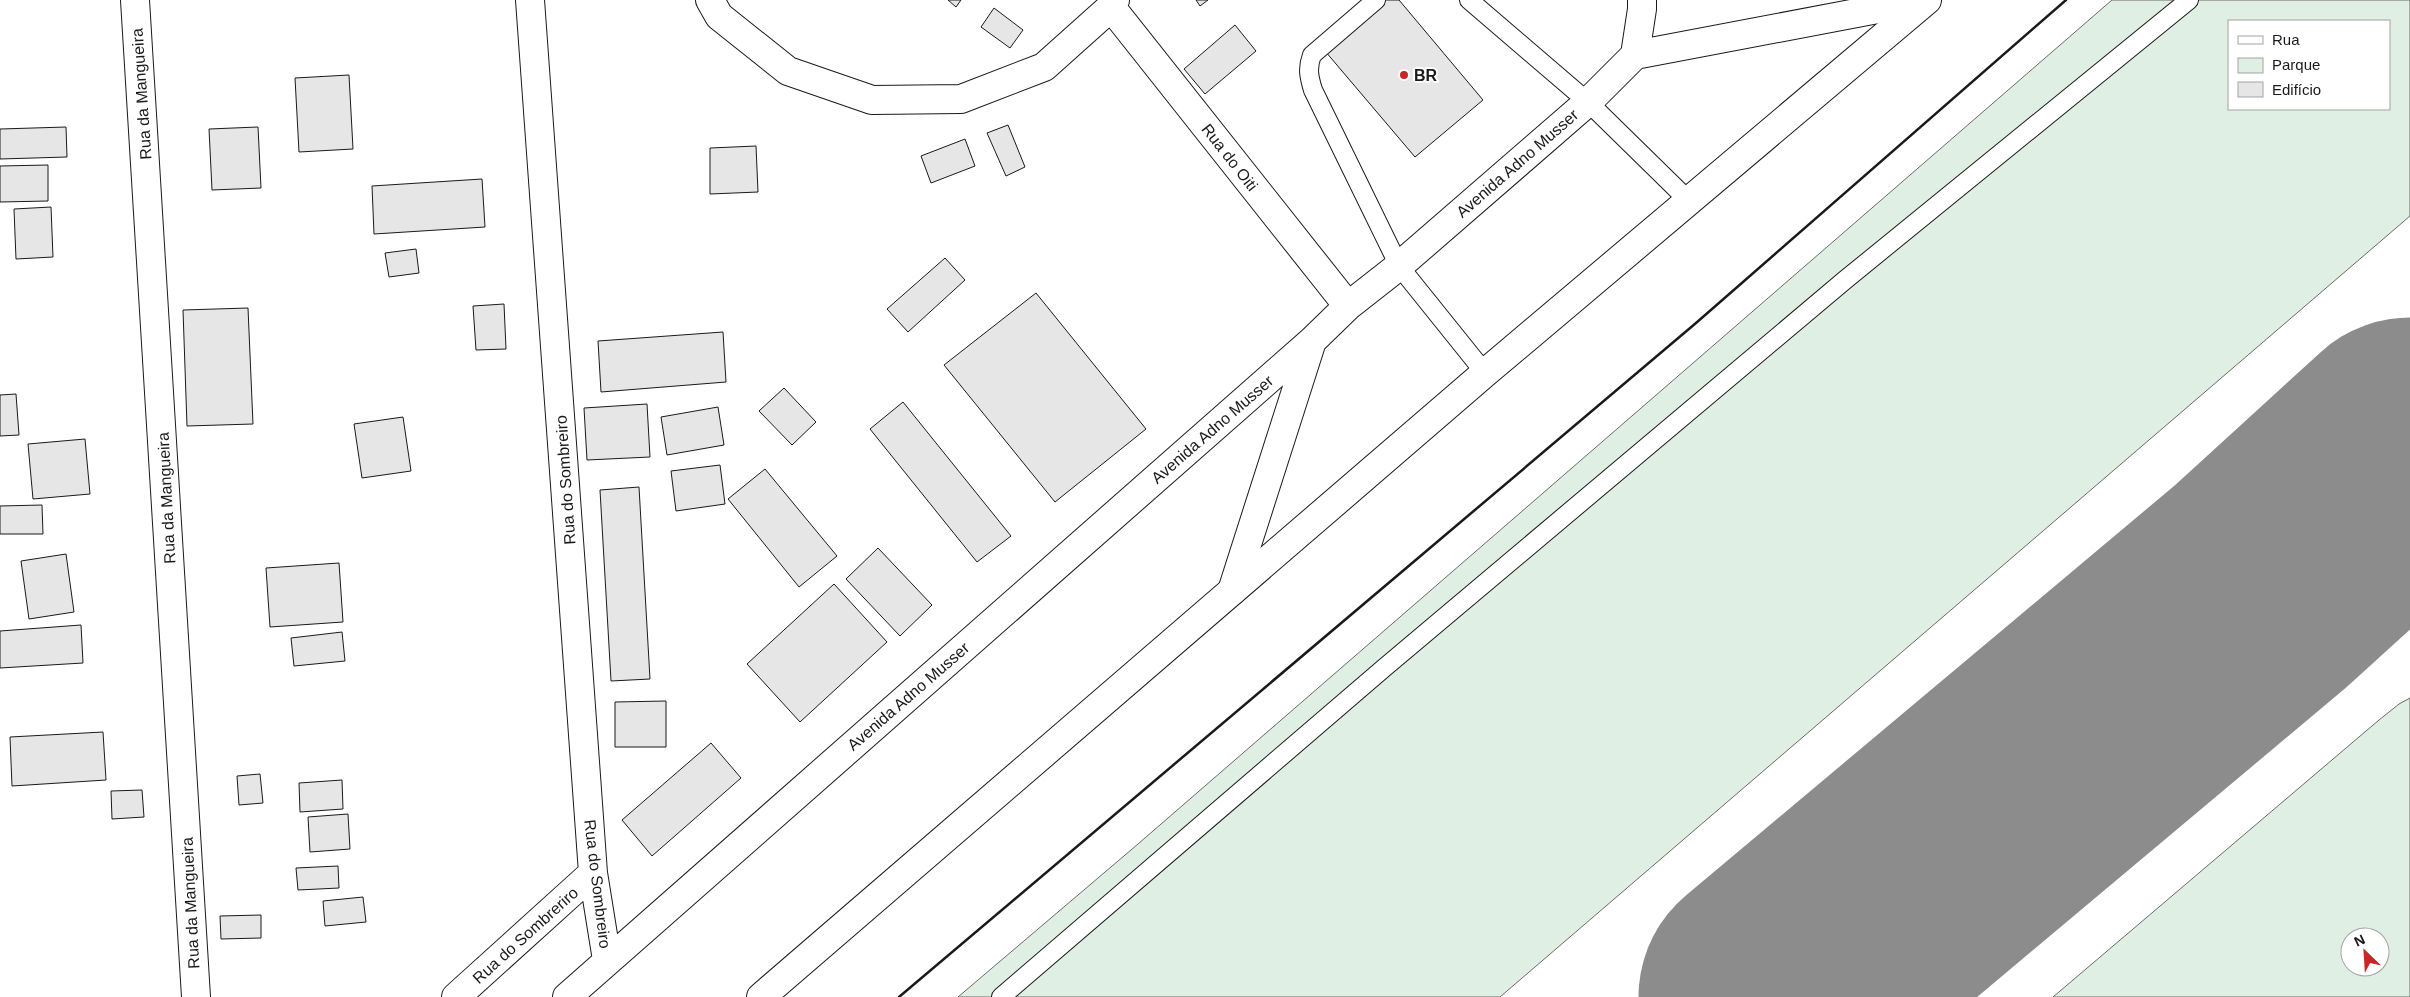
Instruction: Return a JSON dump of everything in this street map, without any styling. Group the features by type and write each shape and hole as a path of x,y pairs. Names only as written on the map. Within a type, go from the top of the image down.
{"street":[{"name":"Rua da Mangueira","path":"134,0 196,997"},
{"name":"Rua do Sombreiro","path":"530,0 593,873 608,960"},
{"path":"710,0 719,16 788,71 872,100 961,99 1044,67 1113,4"},
{"path":"1642,0 1635,55 1926,0"},
{"path":"762,997 1485,373 1926,0"},
{"name":"Rua do Oiti","path":"1113,4 1348,306"},
{"name":"Avenida Adno Musser","path":"567,997 1312,341 1348,306 1399,266 1588,102 1635,55"},
{"path":"1232,591 1312,341"},
{"name":"Rua do Sombreriro","path":"456,997 593,873"}],"lane":[{"path":"1376,0 1312,55 1309,64 1309,76 1313,90 1399,266 1485,373"},
{"path":"1469,0 1588,102 1689,200"},
{"path":"1001,997 1384,668 1807,312 2189,0"}],"green space":[{"path":"2112,0 2410,0 2410,216 1500,997 958,997 1138,844"},
{"path":"2410,698 2410,997 2053,997 2379,720"}],"building":[{"path":"948,0 961,0 956,7"},
{"path":"1196,0 1208,0 1200,6"},
{"name":"BR","path":"1385,0 1399,0 1483,100 1415,157 1325,51"},
{"path":"994,8 1023,30 1010,48 981,27"},
{"path":"1235,25 1256,51 1205,94 1184,69"},
{"path":"349,75 353,149 299,152 295,78"},
{"path":"1008,125 1025,167 1006,176 987,133"},
{"path":"66,127 67,157 0,159 0,129"},
{"path":"258,127 261,188 212,190 209,129"},
{"path":"965,139 975,166 931,183 921,156"},
{"path":"756,146 758,192 710,194 710,148"},
{"path":"48,165 48,201 0,202 0,166"},
{"path":"482,179 485,227 374,234 372,186"},
{"path":"51,207 53,257 16,259 14,209"},
{"path":"416,249 419,273 389,277 385,253"},
{"path":"945,258 965,280 908,332 887,309"},
{"path":"1036,293 1146,429 1055,502 944,365"},
{"path":"504,304 506,349 476,350 473,306"},
{"path":"248,308 253,424 187,426 183,310"},
{"path":"723,332 726,382 601,392 598,341"},
{"path":"784,388 816,422 792,445 759,411"},
{"path":"16,394 19,435 0,436 0,395"},
{"path":"903,402 1011,536 977,562 870,429"},
{"path":"647,404 650,457 587,460 584,408"},
{"path":"718,407 724,445 667,455 661,417"},
{"path":"403,417 411,471 362,478 354,424"},
{"path":"85,439 90,494 33,499 28,444"},
{"path":"720,465 725,504 676,511 671,471"},
{"path":"765,469 837,556 799,587 728,499"},
{"path":"639,487 650,679 611,681 600,490"},
{"path":"42,505 43,534 0,534 0,506"},
{"path":"878,548 932,605 900,636 846,579"},
{"path":"66,554 74,612 29,619 21,561"},
{"path":"339,563 343,622 270,627 266,568"},
{"path":"834,584 887,642 800,722 747,664"},
{"path":"81,625 83,663 0,668 0,631"},
{"path":"342,632 345,661 294,666 291,638"},
{"path":"666,701 666,747 615,747 615,702"},
{"path":"103,732 106,780 12,786 10,737"},
{"path":"711,743 741,778 652,856 622,820"},
{"path":"260,774 263,803 239,805 237,776"},
{"path":"342,780 343,809 300,812 299,783"},
{"path":"142,790 144,817 112,819 111,791"},
{"path":"348,814 350,849 310,852 308,817"},
{"path":"338,866 339,888 298,890 296,868"},
{"path":"363,897 366,922 325,926 323,901"},
{"path":"261,915 261,938 221,939 220,916"}],"taxiway":[{"path":"2261,586 2301,560 2332,549 2384,546 2410,551"}],"runway":[{"path":"1771,997 2261,586 2410,450"}],"wall":[{"path":"899,997 1696,323 2066,0"}],"place":[{"name":"BR","path":"1404,75"}]}
